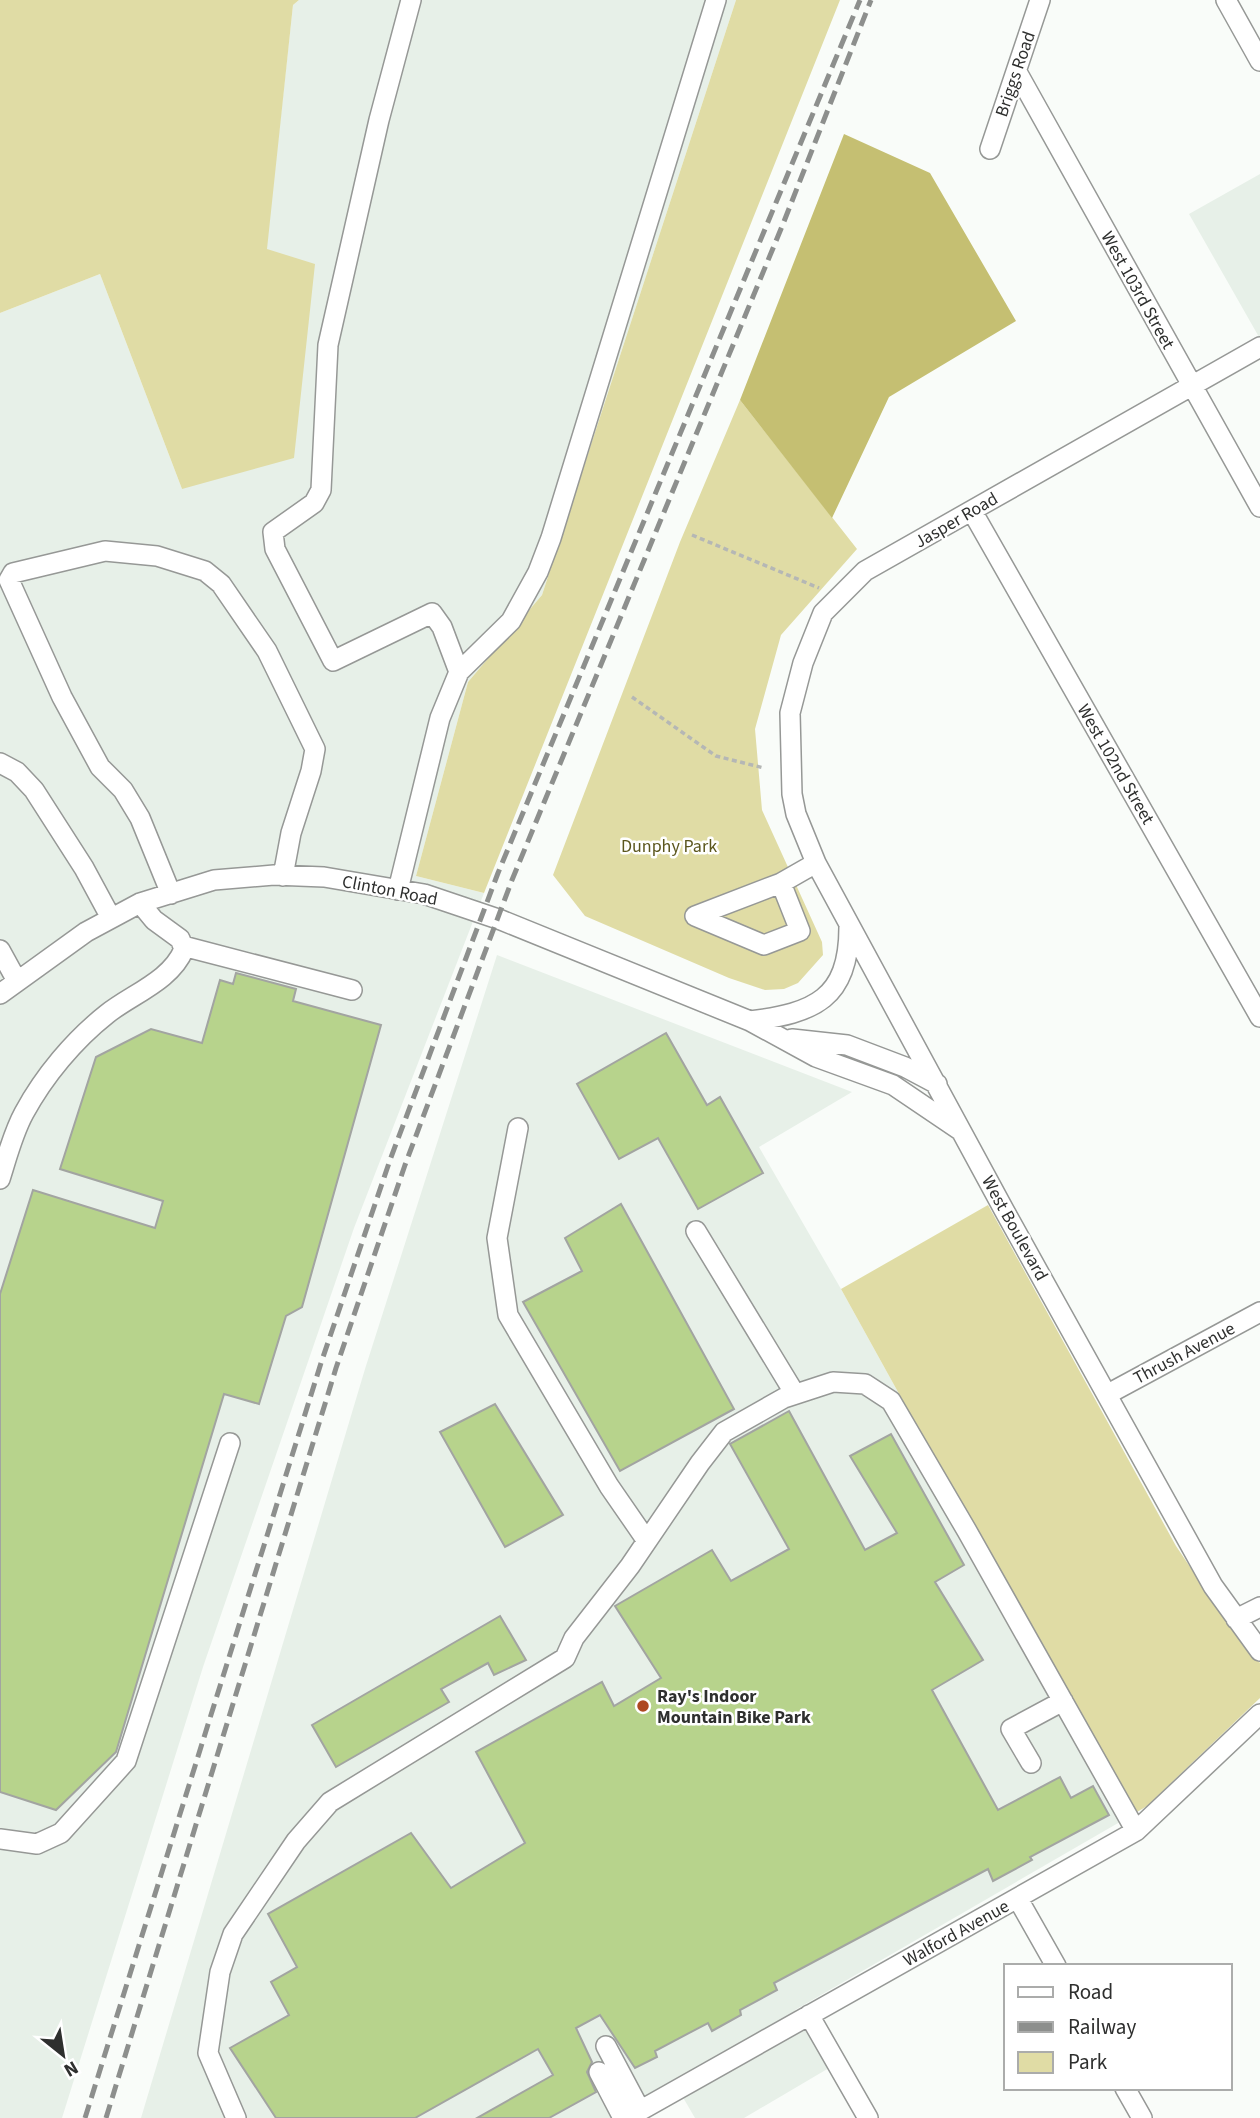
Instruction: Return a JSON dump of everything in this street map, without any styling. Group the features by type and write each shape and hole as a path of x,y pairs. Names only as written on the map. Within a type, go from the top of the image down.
{"street":[{"path":"411,0 379,120 328,345 321,490 314,503 273,532 275,549 333,661 432,613 442,627 459,672"},
{"path":"398,890 440,718 459,672 511,621 538,572 590,413 716,0"},
{"name":"Briggs Road","path":"990,149 1040,0"},
{"path":"1226,0 1260,61"},
{"name":"West 103rd Street","path":"1017,72 1260,507"},
{"name":"Jasper Road","path":"792,794 790,713 803,663 823,613 864,571 1260,347"},
{"name":"West 102nd Street","path":"972,511 1260,1017"},
{"path":"171,894 139,818 123,790 100,767 62,697 9,580 13,573 105,551 157,556 205,572 221,584 267,651 315,750 294,822 283,876"},
{"path":"0,763 17,772 34,790 84,868 111,918"},
{"name":"West Boulevard","path":"792,794 796,814 816,863 962,1131 1213,1586 1260,1651"},
{"path":"781,883 800,931 764,945 695,916 781,883 816,863"},
{"name":"Clinton Road","path":"0,995 86,932 140,903 214,880 283,876 324,877 424,894 501,920 750,1021 816,1057 893,1085 962,1131"},
{"path":"0,1179 23,1114 41,1085 90,1029 127,999 158,980 173,968 180,958 184,949 180,939 154,920 140,903"},
{"path":"750,1021 804,1011 820,1001 835,986 849,951 849,922"},
{"path":"183,946 352,990"},
{"path":"0,950 17,981"},
{"name":"Clinton Road","path":"785,1038 847,1045 905,1067 937,1084"},
{"path":"893,1085 905,1067"},
{"path":"518,1128 497,1238 508,1315 609,1486 647,1541"},
{"path":"696,1231 795,1394"},
{"name":"Thrush Avenue","path":"1108,1394 1260,1312"},
{"path":"236,2118 208,2053 220,1972 233,1934 296,1841 330,1802 565,1658 574,1638 724,1432 795,1394 833,1382 847,1381 865,1384 891,1401 1136,1831"},
{"path":"0,1839 37,1844 61,1833 126,1761 230,1443"},
{"path":"1236,1619 1260,1606"},
{"path":"1031,1763 1011,1729 1063,1701"},
{"name":"Walford Avenue","path":"630,2116 1136,1831 1260,1714"},
{"path":"1018,1899 1055,1964"},
{"path":"809,2015 868,2118"},
{"path":"606,2046 630,2116"},
{"path":"599,2072 630,2116"},
{"path":"1126,2090 1142,2118"}],"path":[{"path":"692,535 819,588"},
{"path":"632,697 716,756 764,768"}],"shaded area":[{"path":"299,0 736,0 542,595 468,682 416,876 484,893 354,1228 203,1667 62,2118 0,2118 0,313 100,274 182,489 266,250 293,5"},
{"path":"844,134 930,173 1016,321 889,397 832,518 740,400"},
{"path":"1260,174 1260,336 1259,337 1189,214"},
{"path":"497,955 852,1092 759,1147 841,1289 1132,1815 795,2010 829,2068 744,2118 695,2118 674,2082 613,2118 141,2118 365,1369"}],"green space":[{"path":"0,0 299,0 293,5 267,249 315,264 294,458 182,489 100,274 0,313"},
{"path":"736,0 840,0 484,893 416,876 468,682 542,595"},
{"name":"Dunphy Park","path":"740,400 857,549 781,635 755,729 762,810 822,942 823,955 798,983 784,989 765,990 729,978 585,916 553,875 680,542"},
{"path":"988,1205 1176,1546 1221,1613 1260,1663 1260,1698 1147,1806 1132,1815 841,1289"}],"building":[{"path":"236,973 296,989 293,1001 381,1025 302,1307 286,1316 259,1404 224,1394 116,1752 56,1810 0,1792 0,1294 33,1190 155,1228 163,1201 60,1169 96,1057 151,1029 202,1043 220,980 233,984"},
{"path":"666,1033 707,1105 720,1097 763,1173 698,1209 658,1138 619,1159 577,1084"},
{"path":"621,1204 734,1409 620,1471 523,1302 582,1271 565,1238"},
{"path":"495,1404 563,1515 505,1547 440,1432"},
{"path":"789,1411 865,1550 897,1533 850,1456 891,1434 964,1565 935,1582 983,1660 932,1690 998,1810 1060,1777 1071,1798 1093,1786 1109,1815 1030,1857 1032,1860 993,1881 988,1869 774,1983 777,1990 740,2010 741,2015 712,2031 708,2023 655,2051 657,2057 635,2068 600,2015 576,2028 592,2062 587,2072 596,2092 549,2118 477,2118 553,2075 538,2049 415,2118 276,2118 230,2048 289,2015 271,1982 297,1967 268,1914 411,1833 451,1888 525,1843 476,1752 602,1682 614,1706 661,1678 615,1606 712,1550 731,1581 789,1549 730,1444"},
{"path":"500,1616 526,1660 494,1675 488,1663 441,1689 449,1702 336,1767 312,1725"}],"railway":[{"path":"85,2118 321,1363 390,1160 498,873 860,0"},
{"path":"106,2118 336,1368 405,1165 512,880 783,224 871,0"}],"place":[{"name":"Ray's Indoor Mountain Bike Park","path":"643,1706"}]}
